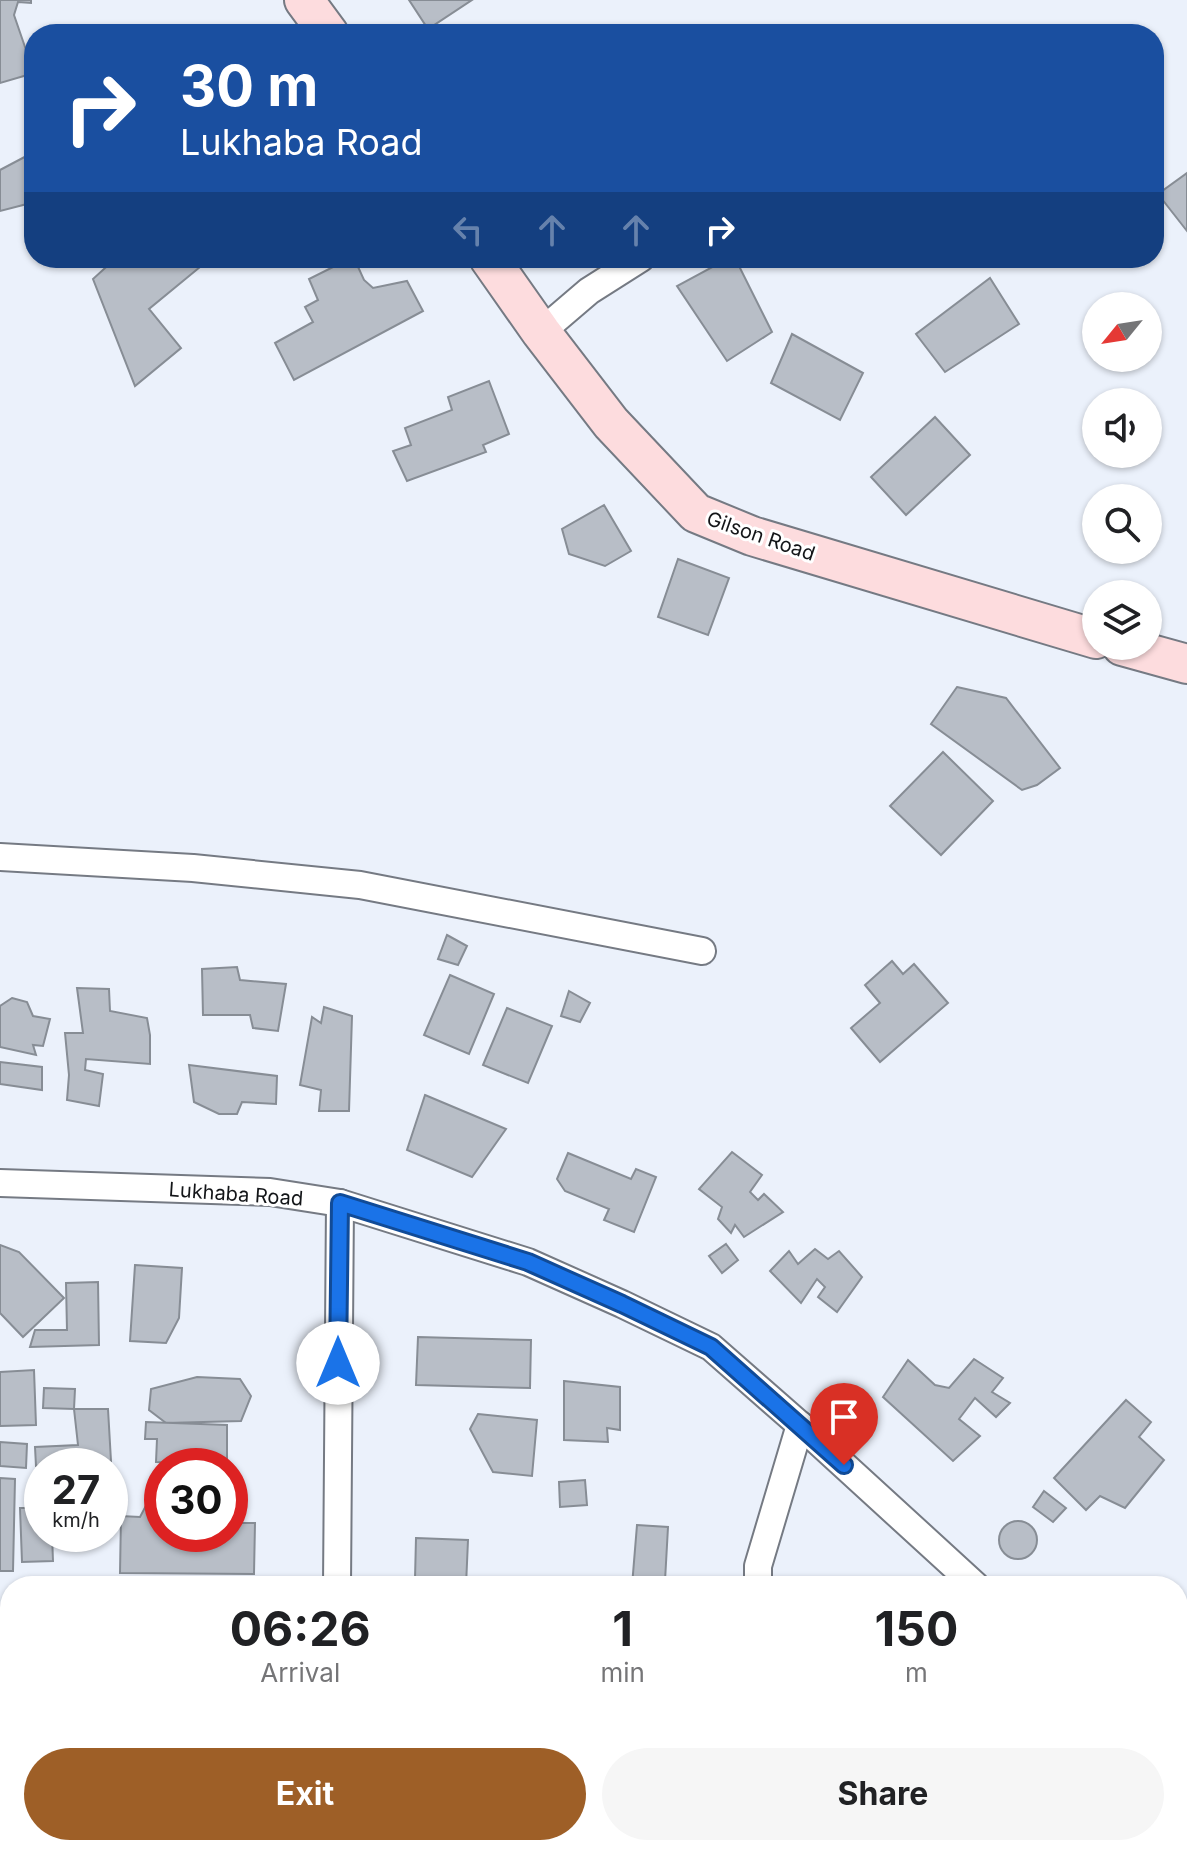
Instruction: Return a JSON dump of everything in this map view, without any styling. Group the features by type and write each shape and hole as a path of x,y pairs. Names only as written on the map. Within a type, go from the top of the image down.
{"street":[{"path":"304,0 322,24"},
{"name":"Gilson Road","path":"496,268 611,423 696,513 752,536 1082,635"},
{"path":"541,332 589,291 625,268"},
{"path":"1162,657 1187,664"},
{"path":"0,857 193,868 360,885 702,951"},
{"name":"Lukhaba Road","path":"0,1183 270,1192 340,1203 528,1262 711,1347 965,1576"},
{"path":"337,1576 340,1203"},
{"path":"758,1576 758,1566 800,1425"}],"building":[{"path":"0,0 31,0 31,3 18,2 14,15 24,44 24,76 0,83"},
{"path":"409,0 472,0 436,24 425,24"},
{"path":"24,157 24,205 0,211 0,170"},
{"path":"1187,173 1187,231 1164,202 1164,190"},
{"path":"105,268 199,268 149,309 181,348 135,386 93,279"},
{"path":"331,268 359,268 364,280 373,288 407,281 423,311 294,380 275,343 313,322 305,307 318,300 309,279"},
{"path":"710,268 740,268 772,332 727,361 677,286"},
{"path":"990,278 1019,324 945,372 916,334"},
{"path":"792,334 863,373 840,420 771,383"},
{"path":"489,381 509,434 483,445 486,452 407,481 393,451 411,445 405,428 452,410 448,397"},
{"path":"935,417 970,455 906,515 871,477"},
{"path":"604,505 631,551 605,566 569,554 562,529"},
{"path":"678,559 729,578 708,635 658,617"},
{"path":"957,687 1006,698 1060,768 1037,785 1022,790 931,724"},
{"path":"943,752 993,801 941,855 890,806"},
{"path":"447,935 467,946 458,965 438,959"},
{"path":"892,961 903,974 914,964 948,1003 880,1062 851,1028 880,1003 865,985"},
{"path":"237,967 240,980 286,984 278,1031 253,1028 250,1015 203,1015 202,969"},
{"path":"450,975 494,994 469,1054 424,1035"},
{"path":"77,988 109,989 110,1011 147,1018 150,1064 86,1059 85,1070 103,1074 99,1106 67,1100 69,1075 65,1033 83,1033"},
{"path":"569,991 590,1003 580,1022 561,1016"},
{"path":"12,998 27,1002 33,1016 50,1019 43,1046 33,1045 36,1055 0,1047 0,1006"},
{"path":"324,1007 352,1016 349,1111 319,1111 321,1090 300,1085 312,1017 321,1023"},
{"path":"507,1008 552,1026 528,1083 483,1065"},
{"path":"0,1062 42,1067 42,1090 0,1084"},
{"path":"189,1065 277,1076 276,1104 242,1102 237,1114 219,1114 194,1102"},
{"path":"425,1095 506,1129 472,1177 407,1150"},
{"path":"732,1152 762,1175 750,1192 758,1200 764,1194 783,1212 744,1237 735,1225 731,1233 718,1219 722,1207 699,1189"},
{"path":"568,1153 631,1179 636,1169 656,1177 634,1232 604,1220 609,1209 565,1191 557,1179"},
{"path":"726,1244 738,1260 722,1273 709,1256"},
{"path":"0,1245 19,1252 64,1298 23,1337 0,1313"},
{"path":"815,1249 828,1259 839,1251 862,1277 837,1312 818,1297 825,1287 817,1279 801,1303 770,1271 789,1251 798,1264"},
{"path":"135,1265 182,1268 179,1318 166,1343 130,1341"},
{"path":"98,1282 99,1345 30,1347 35,1330 67,1330 66,1283"},
{"path":"418,1337 531,1340 530,1388 416,1385"},
{"path":"974,1359 1003,1378 992,1392 1010,1403 996,1417 975,1398 959,1419 980,1436 953,1461 883,1397 908,1360 935,1385 949,1388"},
{"path":"34,1370 36,1425 0,1426 0,1372"},
{"path":"197,1377 240,1379 251,1396 241,1421 166,1423 149,1410 151,1389"},
{"path":"564,1381 620,1387 620,1430 607,1428 608,1442 564,1440"},
{"path":"44,1388 75,1389 74,1409 43,1408"},
{"path":"1126,1400 1151,1422 1139,1437 1164,1460 1125,1508 1100,1496 1086,1510 1054,1478"},
{"path":"74,1409 108,1409 110,1448 35,1448 78,1445"},
{"path":"478,1414 537,1420 532,1476 493,1472 470,1429"},
{"path":"146,1422 227,1425 227,1448 157,1448 157,1439 145,1439"},
{"path":"0,1442 27,1444 24,1448 24,1468 0,1466"},
{"path":"0,1478 15,1479 13,1571 0,1571"},
{"path":"585,1480 587,1505 560,1507 559,1482"},
{"path":"1044,1491 1066,1508 1053,1522 1033,1507"},
{"path":"20,1508 24,1508 24,1552 53,1552 53,1561 22,1562"},
{"path":"144,1509 144,1552 248,1552 248,1523 255,1523 254,1574 120,1573 120,1552 128,1552 128,1516 140,1517"},
{"path":"1018,1521 1032,1526 1037,1540 1032,1554 1018,1559 1004,1554 999,1540 1004,1526"},
{"path":"637,1525 668,1527 665,1576 633,1576"},
{"path":"416,1538 468,1540 466,1576 415,1576"}],"route":[{"path":"338,1363 340,1203 528,1262 711,1347 844,1465"}]}
